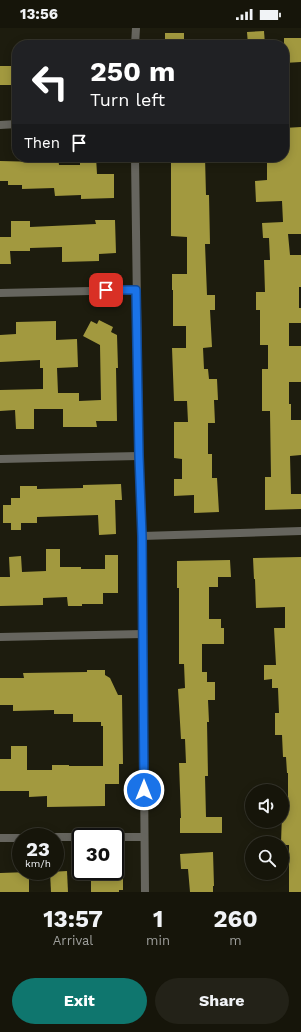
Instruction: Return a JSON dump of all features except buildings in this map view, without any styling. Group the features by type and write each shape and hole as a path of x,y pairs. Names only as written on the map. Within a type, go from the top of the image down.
{"street":[{"path":"136,28 136,40"},
{"path":"0,125 12,124"},
{"path":"135,162 139,456 142,536 145,892"},
{"path":"0,293 136,290"},
{"path":"0,459 139,456"},
{"path":"142,536 301,530"},
{"path":"0,637 143,634"},
{"path":"124,837 144,837"},
{"path":"0,838 12,838"}],"route":[{"path":"106,290 136,290 142,536 144,790"}]}
